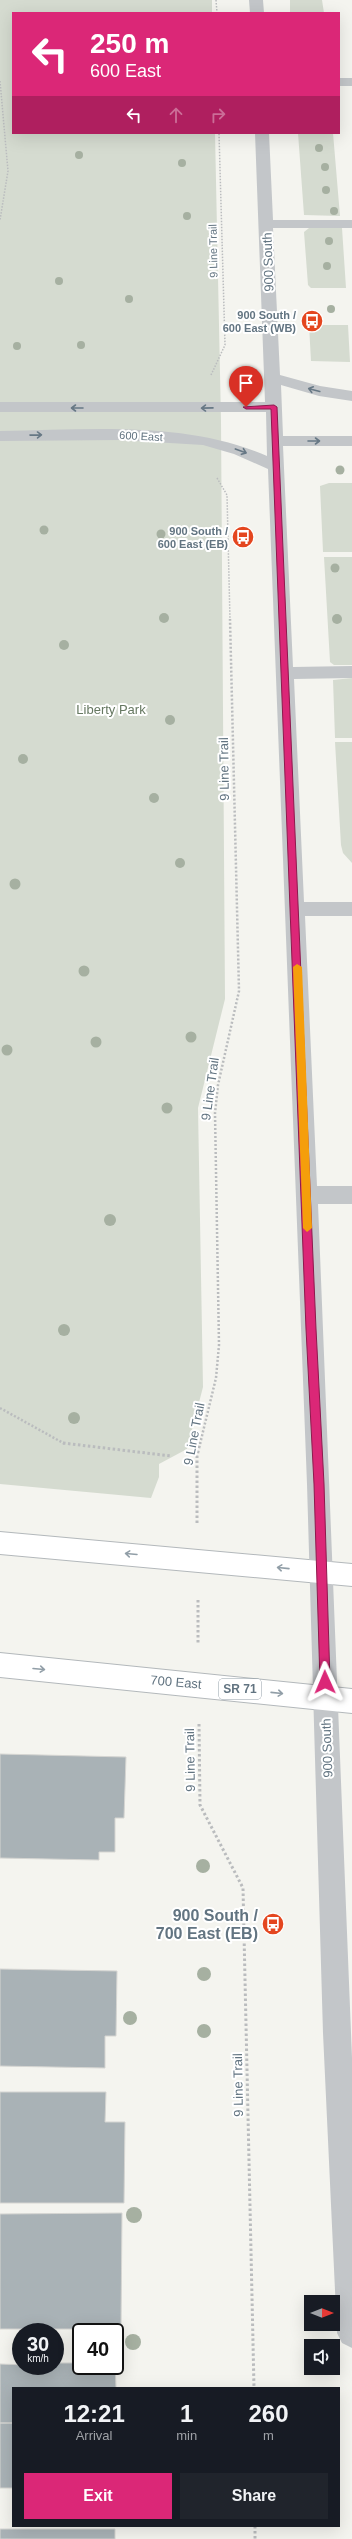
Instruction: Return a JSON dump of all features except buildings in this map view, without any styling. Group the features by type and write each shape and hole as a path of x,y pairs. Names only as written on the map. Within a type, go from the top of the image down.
{"main road":[{"path":"0,1543 197,1559 352,1575"},
{"name":"700 East","path":"0,1665 199,1684 352,1701"}],"street":[{"path":"256,0 256,12"},
{"path":"340,82 352,82"},
{"name":"900 South","path":"262,134 295,908 326,1698 345,2033 352,2332"},
{"path":"266,224 352,224"},
{"path":"273,378 319,391 352,396"},
{"path":"0,408 274,407"},
{"name":"600 East","path":"0,436 120,435 204,440 240,450 276,466"},
{"path":"275,441 352,441"},
{"path":"285,673 352,672"},
{"path":"295,908 352,908"},
{"path":"306,1195 352,1195"}],"path":[{"path":"216,0 216,12"},
{"path":"0,81 8,171 0,220"},
{"name":"9 Line Trail","path":"214,366 225,345 219,134"},
{"name":"9 Line Trail","path":"218,480 227,495 239,991 218,1085 215,1113 219,1346 216,1378 197,1456 200,1805 235,1871 242,1888 244,1903 254,2387"},
{"path":"0,1408 65,1444 171,1456"},
{"path":"255,2527 255,2539"}],"green space":[{"name":"Liberty Park","path":"0,0 212,0 212,12 12,12 12,134 215,134 221,421 225,999 198,1108 203,1387 187,1449 159,1464 159,1477 151,1498 0,1484"},
{"path":"290,0 322,0 324,12 290,12"},
{"path":"298,134 333,134 340,216 304,215"},
{"path":"309,228 342,228 346,288 311,288 308,285 304,232"},
{"path":"309,325 348,325 350,362 311,361"},
{"path":"329,483 352,483 352,552 323,552 320,486"},
{"path":"324,557 352,557 352,665 334,665 330,662"},
{"path":"352,678 352,738 335,738 333,680"},
{"path":"335,742 352,742 352,863 343,853 341,845"}],"slow traffic":[{"path":"297,967 307,1228"}],"place":[{"name":"900 South / 600 East (WB)","path":"312,321"},
{"name":"900 South / 600 East (EB)","path":"243,537"},
{"name":"900 South / 700 East (EB)","path":"273,1924"}],"route":[{"path":"246,407 274,407 311,1329 319,1484 325,1682"}]}
